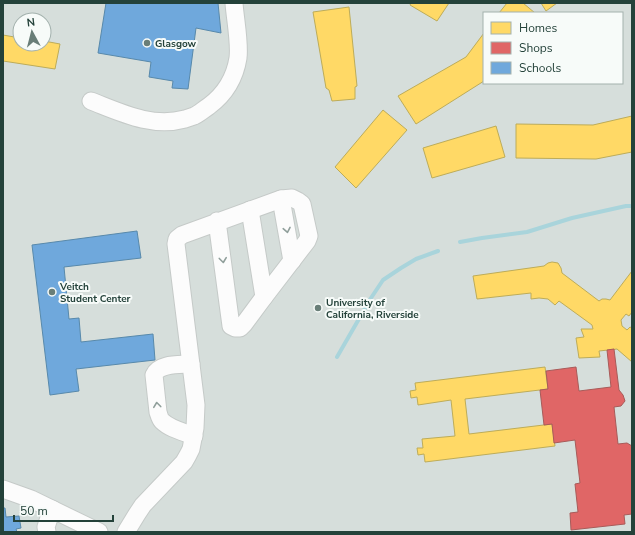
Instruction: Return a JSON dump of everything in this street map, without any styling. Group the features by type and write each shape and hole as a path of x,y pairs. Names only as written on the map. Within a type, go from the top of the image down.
{"street":[{"path":"91,101 132,117 147,121 176,121 193,116 216,100 225,91 231,79 238,57 238,40 234,3"},
{"path":"126,532 143,505 184,462 191,449 196,428 196,405 176,244 177,239 182,235 218,221 281,199 292,198 302,204 309,236 307,241 244,324 240,328 235,328 231,326 218,221"},
{"path":"281,199 292,261"},
{"path":"250,210 264,297"},
{"path":"191,364 163,367 158,369 154,375 158,412 162,422 175,429 194,436"},
{"path":"3,489 31,499 52,509 69,525 99,532"},
{"path":"47,532 46,527 52,509"}],"shaded area":[{"name":"University of California, Riverside","path":"3,3 632,3 632,532 3,532"}],"building: Homes":[{"path":"411,3 449,3 437,21 410,5"},
{"path":"507,3 523,3 534,12 500,12"},
{"path":"541,3 557,3 546,11"},
{"path":"349,7 357,86 355,87 355,99 332,101 329,90 326,88 313,12"},
{"path":"483,34 483,82 416,124 398,96 466,57"},
{"path":"3,35 12,37 12,52 52,52 52,42 60,44 55,69 3,61"},
{"path":"383,110 407,130 356,188 335,167"},
{"path":"632,116 632,152 596,159 516,158 516,124 593,125"},
{"path":"496,126 505,157 432,178 423,148"},
{"path":"552,262 558,263 562,273 599,301 602,299 610,300 632,271 632,312 629,316 626,314 621,320 622,326 627,330 630,327 632,328 632,362 617,349 599,351 600,357 579,358 576,338 584,337 581,329 593,329 592,325 559,301 555,305 548,299 531,299 531,293 477,299 473,276 544,266"},
{"path":"545,367 548,389 465,399 469,434 552,424 555,446 425,462 424,454 418,455 417,448 423,448 422,439 455,436 451,400 418,405 417,397 411,398 410,391 416,390 415,383"}],"building: Shops":[{"path":"614,349 619,390 625,401 621,406 614,407 618,444 627,443 632,446 632,514 624,515 625,524 571,530 570,513 578,512 575,484 580,483 575,440 554,443 552,424 544,425 540,390 548,389 546,371 576,367 579,391 611,387 607,350"}],"building: Schools":[{"name":"Glasgow","path":"106,3 218,3 221,33 196,28 188,89 172,88 173,81 149,77 151,62 98,53"},
{"name":"Veitch Student Center","path":"137,231 141,258 64,267 69,319 79,318 81,342 153,334 155,360 76,369 79,391 50,395 32,245"},
{"path":"3,508 5,508 6,517 19,516 21,528 16,529 17,532 3,532"}],"waterway":[{"path":"460,242 527,232 572,218 632,206"},
{"path":"337,357 383,280 416,259 438,251"}],"place":[{"name":"Glasgow","path":"147,43"},
{"name":"Veitch Student Center","path":"52,292"},
{"name":"University of California, Riverside","path":"318,308"}]}
